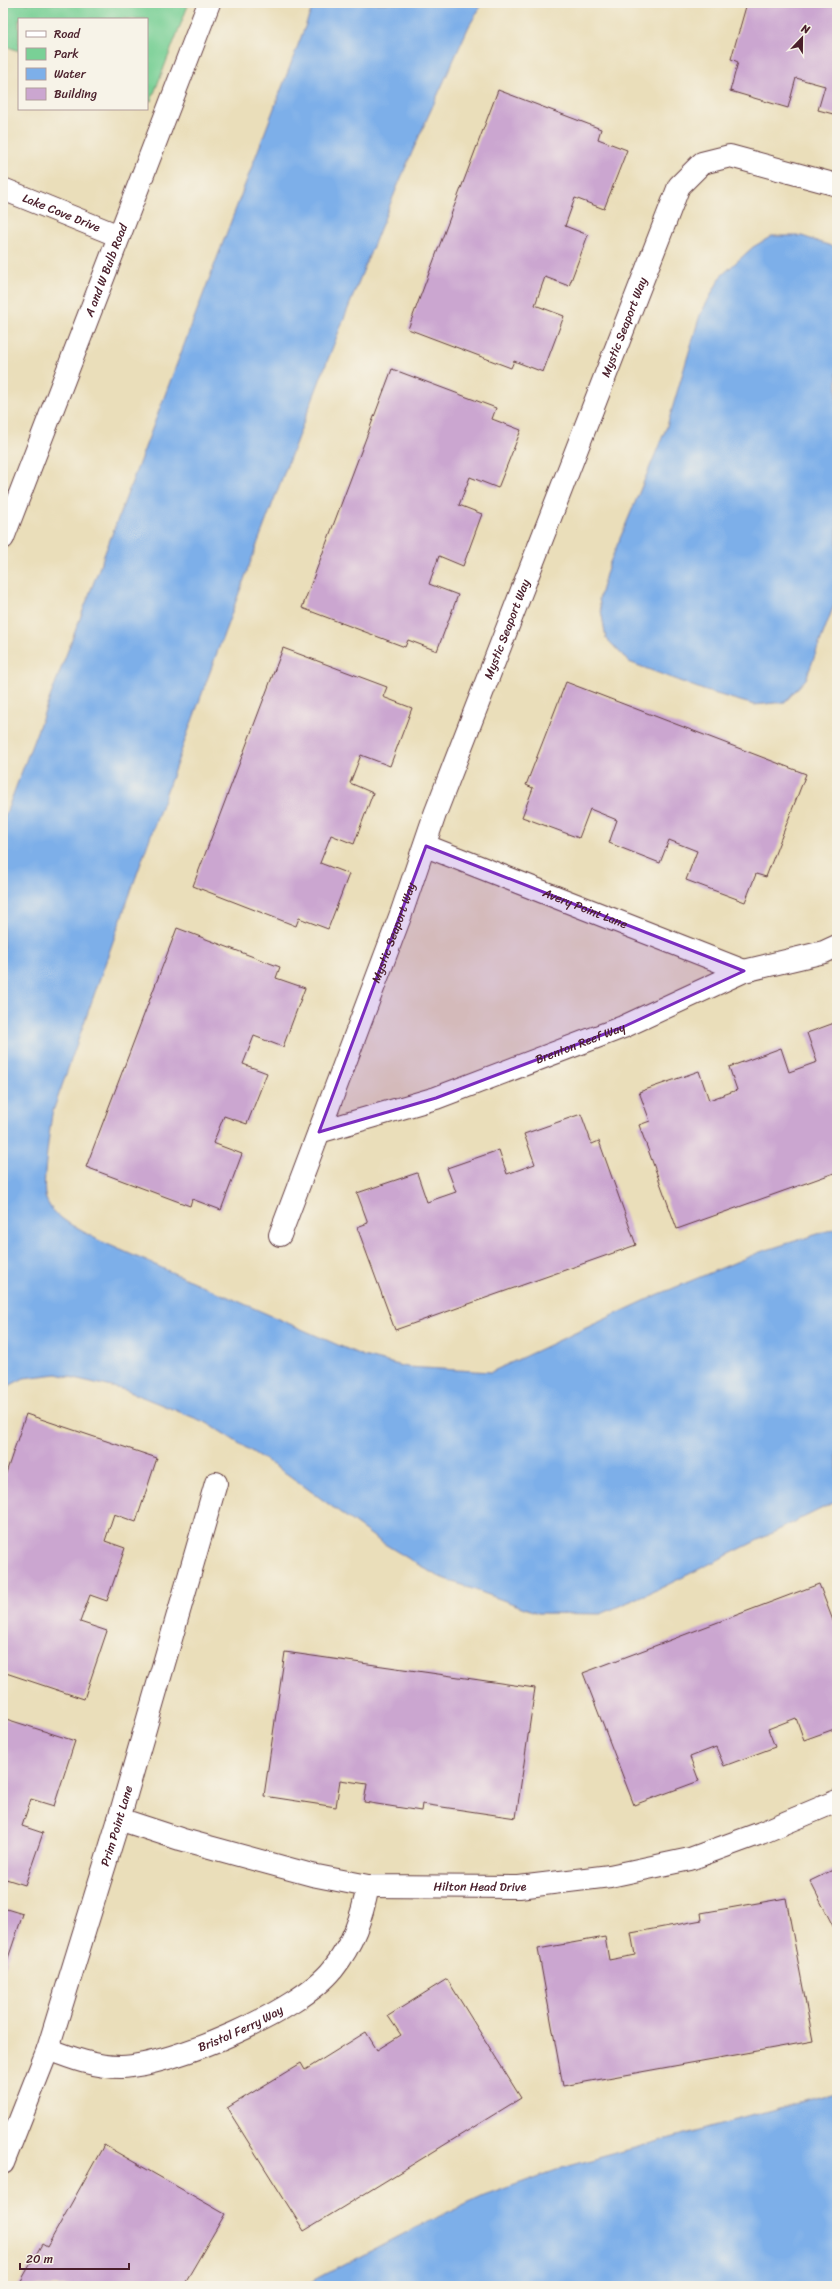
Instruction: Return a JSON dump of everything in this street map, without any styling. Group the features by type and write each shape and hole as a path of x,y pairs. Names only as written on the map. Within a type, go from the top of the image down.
{"street":[{"name":"A and W Bulb Road","path":"3,538 209,3"},
{"name":"Mystic Seaport Way","path":"280,1235 426,846 436,814 679,186 702,163 730,156 837,185"},
{"name":"Lake Cove Drive","path":"3,189 119,236"},
{"name":"Avery Point Lane","path":"426,846 744,971"},
{"name":"Brenton Reef Way","path":"319,1132 436,1098 615,1030 744,971 824,952 837,946"},
{"name":"Prim Point Lane","path":"3,2163 48,2049 119,1819 216,1483"},
{"name":"Hilton Head Drive","path":"119,1819 180,1839 312,1875 368,1886 519,1886 610,1876 690,1859 761,1833 837,1801"},
{"name":"Bristol Ferry Way","path":"48,2049 80,2062 121,2067 176,2057 245,2028 305,1996 333,1970 353,1939 361,1919 368,1886"}],"highlighted area":[{"path":"426,846 744,971 623,1027 436,1098 319,1132"}],"green space":[{"path":"3,3 189,3 151,101 148,100 148,18 18,18 18,51 3,45"}],"water":[{"path":"314,3 483,3 469,26 391,202 301,428 216,656 52,1114 46,1158 46,1199 61,1218 98,1240 363,1356 407,1367 491,1372 657,1295 760,1252 837,1228 837,1501 663,1587 601,1614 538,1613 437,1576 378,1540 287,1474 207,1423 125,1390 57,1374 24,1378 3,1389 3,821"},
{"path":"772,236 802,236 837,248 837,597 806,679 785,702 754,705 706,691 629,662 606,638 599,599 608,567 667,426 700,315 721,276 753,247"},
{"path":"837,2092 837,2286 303,2286 415,2228 484,2196 562,2168"}],"building":[{"path":"747,3 837,3 837,115 818,110 825,86 796,78 788,108 730,91 738,62 731,59"},
{"path":"498,90 601,129 598,139 627,150 604,209 575,198 565,226 588,235 569,286 545,277 535,305 564,316 543,372 514,361 511,368 408,329"},
{"path":"392,369 496,408 492,419 521,430 498,488 470,477 459,505 482,514 463,566 439,556 429,584 458,595 437,651 408,640 405,647 302,608"},
{"path":"283,648 387,687 383,697 412,708 390,766 361,755 350,783 373,793 354,844 331,835 320,863 349,874 328,929 299,918 296,926 193,886"},
{"path":"566,682 806,774 766,877 756,874 745,902 686,880 697,851 669,840 660,863 609,843 617,820 590,809 579,838 522,817 533,788 526,785"},
{"path":"177,928 280,967 276,978 305,988 283,1047 254,1036 243,1064 267,1073 247,1124 224,1116 213,1143 242,1154 221,1210 192,1199 190,1206 86,1167"},
{"path":"837,1022 837,1172 677,1229 639,1125 650,1121 639,1092 699,1071 709,1100 737,1090 729,1067 781,1048 789,1072 817,1062 807,1033"},
{"path":"581,1114 592,1144 599,1141 636,1245 395,1330 357,1227 368,1223 357,1193 417,1173 427,1202 456,1192 447,1168 499,1150 507,1174 535,1164 524,1134"},
{"path":"26,1414 157,1458 136,1522 114,1514 105,1541 125,1548 107,1601 90,1595 80,1622 107,1631 84,1699 3,1672 3,1482"},
{"path":"819,1584 837,1631 837,1728 804,1740 796,1718 768,1729 775,1747 724,1766 716,1747 690,1757 699,1781 634,1805 583,1673"},
{"path":"285,1652 535,1688 516,1818 422,1804 421,1811 364,1802 367,1784 340,1780 336,1807 264,1796"},
{"path":"3,1718 75,1741 54,1806 31,1799 22,1826 43,1833 25,1885 6,1879 3,1889"},
{"path":"837,1868 837,1934 810,1881"},
{"path":"786,1898 813,2041 563,2086 538,1949 605,1937 609,1960 635,1955 631,1933 702,1920 701,1913"},
{"path":"3,1908 23,1914 3,1973"},
{"path":"447,1979 521,2098 304,2231 227,2108 301,2063 305,2070 366,2032 377,2050 401,2035 388,2016"},
{"path":"104,2145 225,2214 183,2286 18,2286 42,2244 47,2247"}]}
